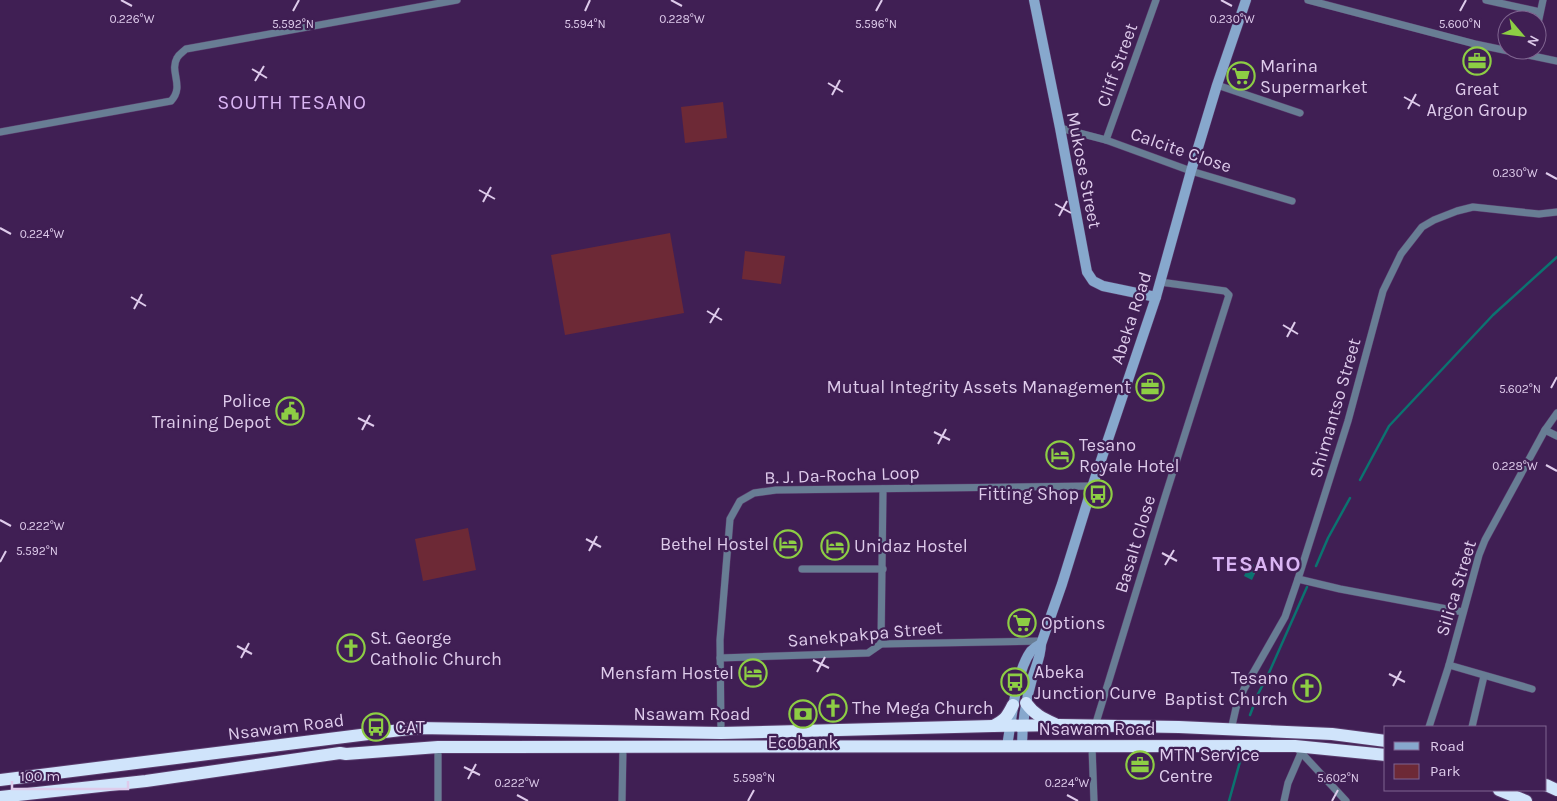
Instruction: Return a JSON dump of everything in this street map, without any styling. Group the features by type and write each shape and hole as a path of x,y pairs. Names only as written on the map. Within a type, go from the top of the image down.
{"highway":[{"path":"1026,703 1032,712 1039,717 1059,726"},
{"path":"992,726 1003,721 1008,716 1013,705"},
{"name":"Nsawam Road","path":"0,780 417,728 721,733 992,726 1095,726 1332,734 1384,741"},
{"name":"Nsawam Road","path":"0,797 126,783 340,753 438,747 1022,746 1298,750 1384,755"},
{"path":"1501,791 1526,801"}],"street":[{"path":"0,132 171,101 178,90 175,64 178,56 186,49 457,0"},
{"name":"Mukose Street","path":"1034,0 1087,272 1093,281 1103,286 1156,297"},
{"name":"Cliff Street","path":"1106,140 1156,0"},
{"name":"Abeka Road","path":"1007,746 1026,703 1041,653 1041,642 1062,584 1092,486 1156,297 1217,85 1246,0"},
{"path":"1308,0 1475,44 1497,48"},
{"path":"1486,0 1531,10"},
{"path":"1217,85 1300,113"},
{"name":"Calcite Close","path":"1060,128 1106,140 1191,171 1292,201"},
{"name":"Shimantso Street","path":"1231,730 1236,708 1244,689 1285,616 1348,421 1383,290 1401,254 1422,228 1434,220 1457,211 1473,207 1539,214 1557,212"},
{"name":"Basalt Close","path":"1095,726 1229,295 1225,291 1160,282"},
{"name":"Silica Street","path":"1429,726 1485,540 1545,430 1557,413"},
{"path":"1545,430 1557,436"},
{"name":"B. J. Da-Rocha Loop","path":"721,733 720,640 730,519 740,500 754,493 776,490 1092,486"},
{"path":"882,644 883,489"},
{"path":"802,569 883,570"},
{"path":"1298,579 1463,612"},
{"name":"Abeka Road","path":"1022,746 1016,726 1013,705 1025,662 1032,649 1041,642"},
{"name":"Sanekpakpa Street","path":"720,658 868,653 882,644 1041,642"},
{"path":"1449,665 1532,689"},
{"path":"1472,726 1484,676"},
{"path":"622,801 623,746"},
{"path":"438,747 438,801"},
{"path":"1092,747 1094,801"},
{"path":"1284,801 1298,750 1346,801"}],"green space":[{"path":"723,102 727,138 685,143 681,107"},
{"path":"670,233 684,313 565,335 551,255"},
{"path":"745,251 785,256 781,284 742,279"},
{"path":"468,528 476,570 423,581 415,539"}],"water":[{"path":"1250,563 1258,567 1252,580 1244,576"}],"waterway":[{"path":"1360,480 1389,426 1493,315 1557,257"},
{"path":"1316,566 1328,538 1350,498"},
{"path":"1250,715 1307,587"},
{"path":"1229,801 1241,758"}],"place":[{"name":"Great Argon Group","path":"1477,61"},
{"name":"Marina Supermarket","path":"1241,76"},
{"name":"Mutual Integrity Assets Management","path":"1150,387"},
{"name":"Police Training Depot","path":"290,411"},
{"name":"Tesano Royale Hotel","path":"1060,455"},
{"name":"Fitting Shop","path":"1098,494"},
{"name":"Bethel Hostel","path":"788,544"},
{"name":"Unidaz Hostel","path":"835,546"},
{"name":"Options","path":"1022,623"},
{"name":"St. George Catholic Church","path":"351,648"},
{"name":"Mensfam Hostel","path":"753,673"},
{"name":"Abeka Junction Curve","path":"1015,682"},
{"name":"Tesano Baptist Church","path":"1307,688"},
{"name":"The Mega Church","path":"833,708"},
{"name":"Ecobank","path":"803,714"},
{"name":"CAT","path":"376,727"},
{"name":"MTN Service Centre","path":"1140,765"}],"district":[{"name":"SOUTH TESANO","path":"292,102"},
{"name":"TESANO","path":"1257,563"}]}
